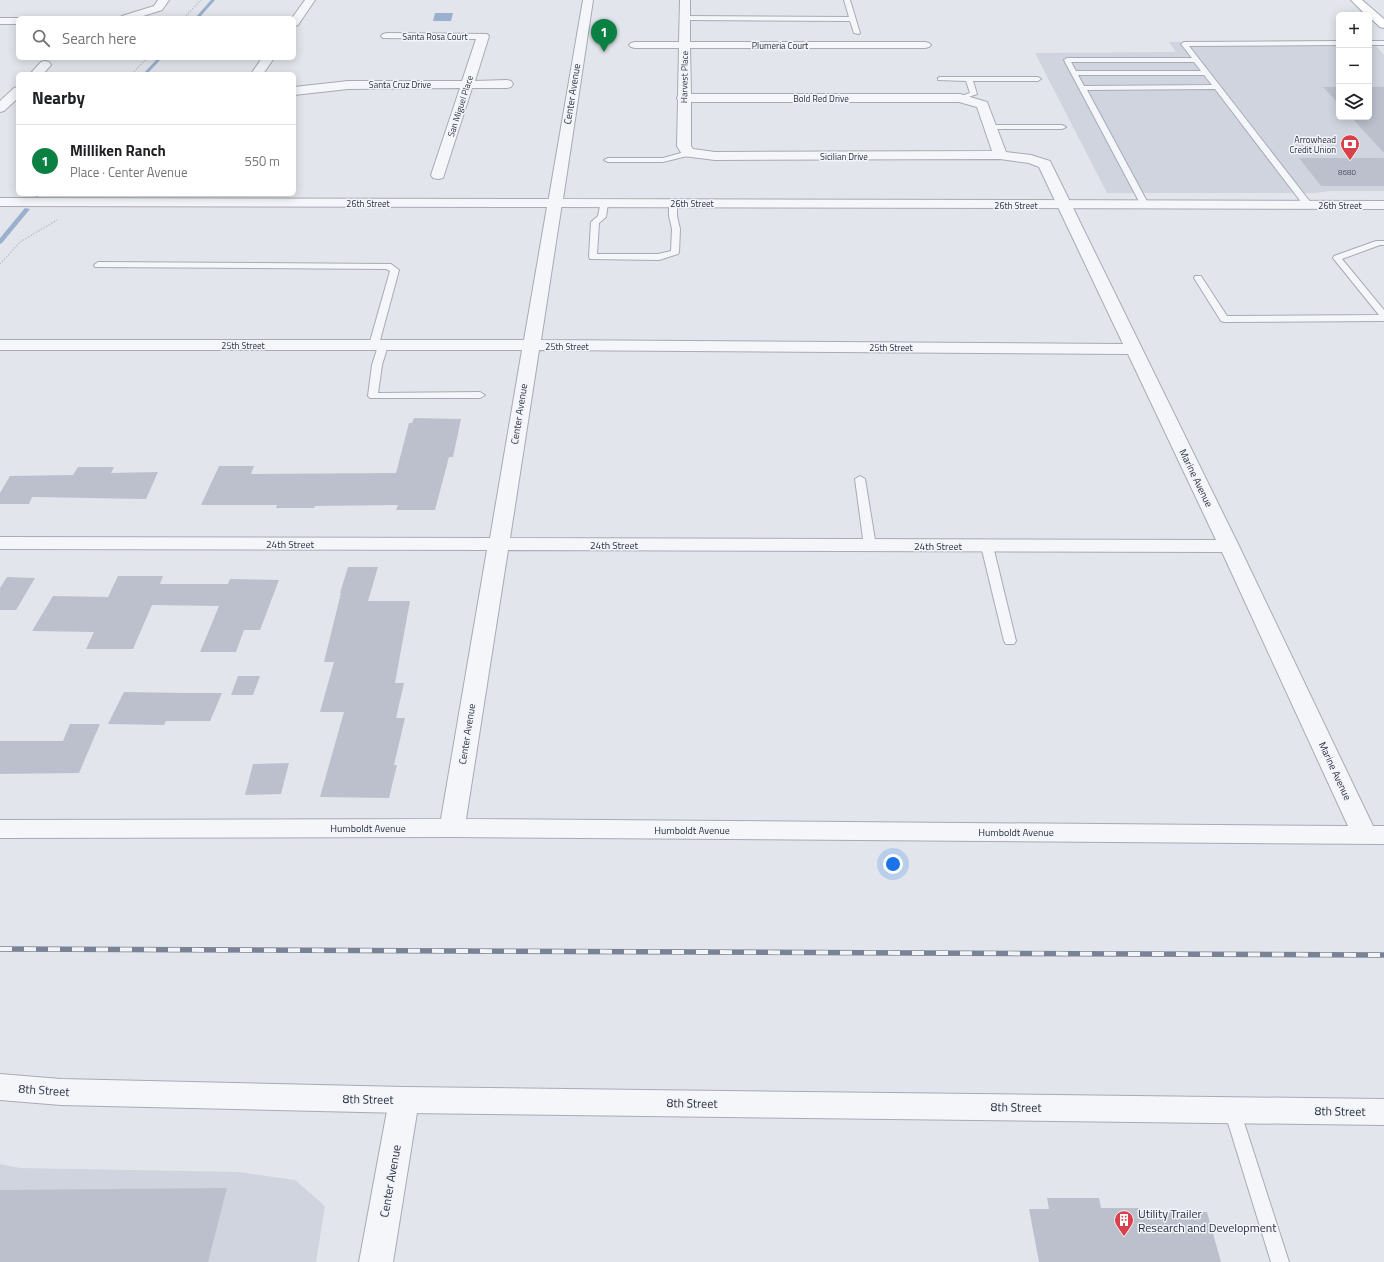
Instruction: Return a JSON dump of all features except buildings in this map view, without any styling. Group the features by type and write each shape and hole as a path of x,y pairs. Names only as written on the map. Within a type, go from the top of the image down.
{"main road":[{"path":"1356,0 1384,25"}],"street":[{"path":"132,16 158,8 164,0"},
{"path":"296,20 310,0"},
{"name":"Center Avenue","path":"452,828 588,0"},
{"name":"Harvest Place","path":"685,0 686,18 683,98 684,146 688,153"},
{"path":"0,21 16,21"},
{"name":"Santa Rosa Court","path":"387,36 483,36"},
{"name":"San Miguel Place","path":"438,175 483,36"},
{"name":"Plumeria Court","path":"635,45 925,44"},
{"path":"258,72 267,60"},
{"path":"38,72 45,65"},
{"name":"Santa Cruz Drive","path":"296,91 348,85 507,84"},
{"path":"0,108 10,95"},
{"name":"Bold Red Drive","path":"683,98 960,98 983,105 991,127"},
{"path":"991,127 1000,155"},
{"name":"Sicilian Drive","path":"688,153 715,156 1000,155"},
{"name":"Marine Avenue","path":"1000,155 1031,158 1044,164 1229,546 1374,835"},
{"name":"26th Street","path":"0,202 555,202 1064,206 1384,205"},
{"name":"25th Street","path":"0,345 531,345 1134,349"},
{"name":"24th Street","path":"0,543 1229,546"},
{"name":"Humboldt Avenue","path":"0,829 452,828 1374,835"},
{"name":"8th Street","path":"0,1087 61,1092 404,1100 1384,1112"},
{"name":"Center Avenue","path":"376,1262 404,1100"}],"lane":[{"path":"847,0 857,33"},
{"path":"686,18 853,19"},
{"path":"1308,205 1184,44 1336,43"},
{"path":"1372,43 1384,43"},
{"path":"1145,205 1067,60 1196,60"},
{"path":"1074,73 1207,74"},
{"path":"940,79 1038,79"},
{"path":"960,98 974,94 969,79"},
{"path":"1083,88 1217,87"},
{"path":"991,127 1062,127"},
{"path":"608,160 663,160 688,153"},
{"path":"604,203 602,217 595,222 593,257 659,257 675,252 676,229 673,216 673,203"},
{"path":"1384,242 1337,258 1384,317"},
{"path":"98,265 388,266 395,270 378,345 373,396 480,395"},
{"path":"1198,278 1224,319 1384,317"},
{"path":"860,479 870,546"},
{"path":"987,546 1010,640"},
{"path":"1232,1110 1280,1262"}],"path":[{"path":"186,16 201,0"},
{"path":"134,72 145,60"},
{"path":"0,264 20,242 61,218 76,202"}],"shaded area":[{"path":"1336,40 1336,120 1372,120 1372,41 1384,55 1384,191 1330,191 1314,193 1107,193 1035,53 1176,52 1169,42"},
{"path":"0,1164 20,1168 239,1172 295,1180 325,1206 316,1262 0,1262"}],"water":[{"path":"435,13 453,13 451,21 433,21"}],"waterway":[{"path":"199,16 213,0"},
{"path":"147,72 158,60"},
{"path":"0,242 27,209"}],"railway":[{"path":"0,949 1384,955"}],"place":[{"name":"Milliken Ranch","path":"604,52"},
{"name":"Arrowhead Credit Union","path":"1350,161"},
{"name":"Utility Trailer Research and Development","path":"1124,1237"}]}
